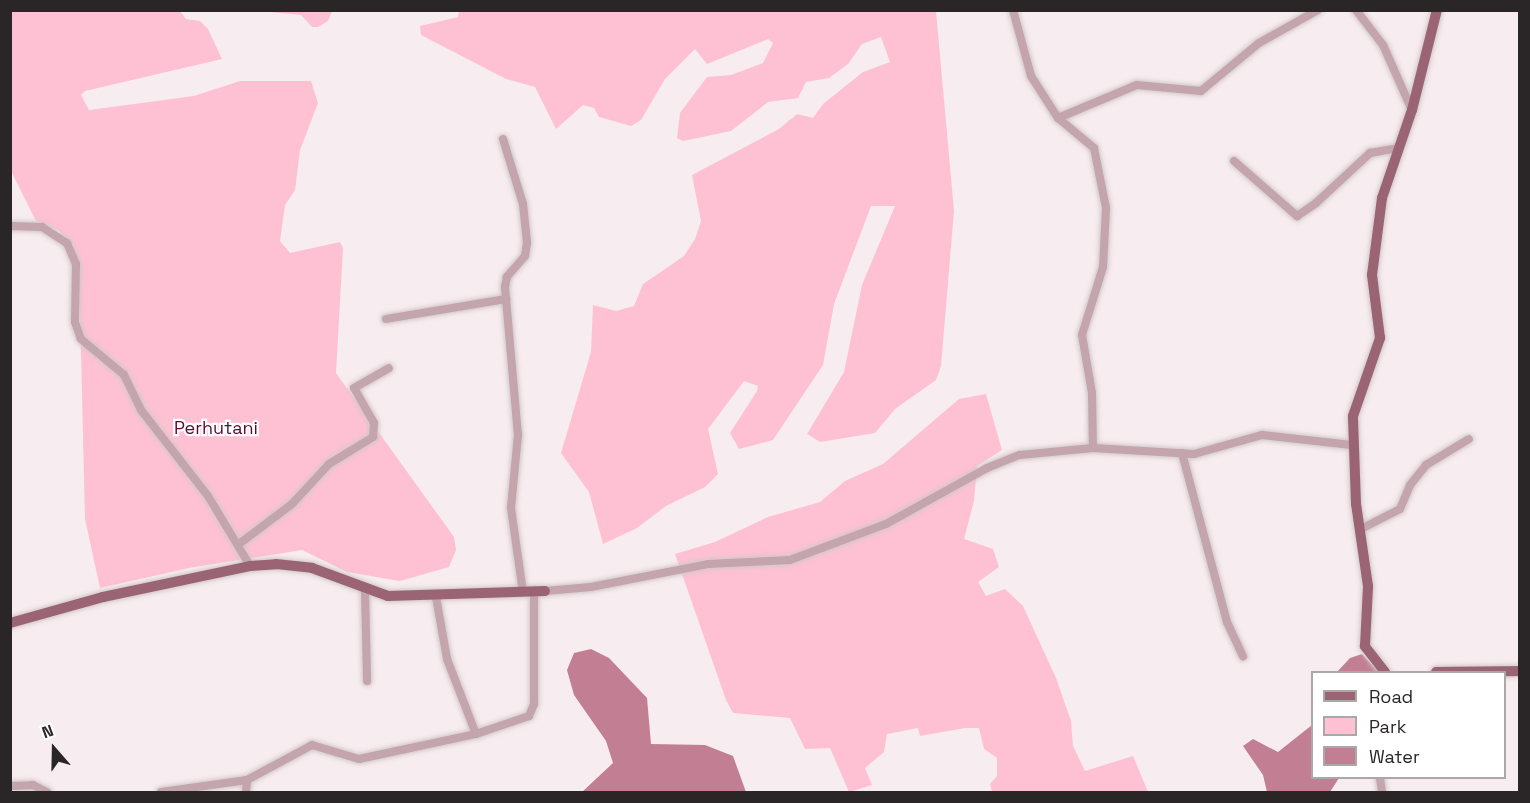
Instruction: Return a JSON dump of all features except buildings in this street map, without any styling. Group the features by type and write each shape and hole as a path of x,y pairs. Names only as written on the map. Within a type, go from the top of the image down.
{"main road":[{"path":"1384,671 1365,646 1368,586 1359,530 1351,445 1353,416 1380,338 1372,255 1382,198 1412,110 1437,10"},
{"path":"10,623 104,597 250,566 295,564 365,590 388,596 436,597 540,591"}],"street":[{"path":"1012,10 1031,76 1058,118 1094,148 1106,208 1103,267 1082,335 1092,393 1093,448"},
{"path":"1058,118 1137,85 1201,91 1258,43 1318,10"},
{"path":"1356,10 1383,45 1412,110"},
{"path":"503,139 523,204 527,243 525,256 507,277 506,298 518,435 511,508 523,592"},
{"path":"1234,161 1297,216 1316,203 1370,153 1398,148"},
{"path":"10,226 42,227 67,243 76,264 75,322 81,339 124,375 157,435 208,496 239,544 250,566"},
{"path":"386,319 506,298"},
{"path":"239,544 292,504 329,464 373,437 374,423 354,388 389,368"},
{"path":"161,792 247,780 312,745 359,759 476,734 532,712 540,591 591,587 708,564 790,560 886,524 1000,462 1020,455 1093,448 1204,452 1262,435 1351,445"},
{"path":"1359,530 1400,509 1410,484 1426,465 1469,438"},
{"path":"1182,453 1227,622 1243,657"},
{"path":"365,590 367,681"},
{"path":"436,597 447,659 476,734"},
{"path":"246,792 247,780"},
{"path":"10,786 33,785 47,792"}],"green space":[{"name":"Perhutani","path":"10,11 180,11 186,19 200,21 208,29 222,59 85,91 81,95 89,110 194,96 240,81 311,81 318,103 300,150 295,190 285,205 280,241 290,253 340,242 343,248 336,373 454,537 456,550 449,567 400,581 347,572 302,550 189,568 100,588 85,519 79,269 73,244 58,230 36,221 11,171"},
{"path":"260,11 332,11 328,21 318,27 312,27 301,15"},
{"path":"459,11 936,11 954,211 941,366 936,380 895,409 875,433 820,442 807,434 844,372 862,285 895,206 871,206 834,304 823,365 773,440 739,449 730,433 757,391 758,386 744,381 708,429 718,474 705,487 666,506 637,528 603,544 589,492 561,453 591,352 593,305 616,311 634,306 643,284 684,256 695,239 701,221 692,175 779,129 797,114 813,118 823,104 863,72 890,62 881,37 862,44 848,64 829,78 806,82 798,98 768,102 731,131 683,141 677,138 680,113 707,77 731,75 763,63 773,43 768,39 707,64 695,49 665,79 641,120 631,126 599,117 594,108 583,105 556,129 535,87 506,79 421,35 420,26 458,17"},
{"path":"986,394 1002,450 977,466 974,501 964,539 993,549 999,567 978,582 986,596 1005,589 1023,606 1056,678 1071,721 1073,746 1085,771 1133,756 1148,792 992,792 990,784 997,776 997,758 984,749 979,728 965,728 920,736 918,728 887,734 884,752 865,768 872,785 849,792 830,748 805,749 790,718 733,713 726,700 675,554 715,542 768,517 820,502 845,481 883,464 959,399"}],"water":[{"path":"591,649 609,658 647,698 651,744 705,745 733,756 746,792 582,792 613,763 606,741 574,695 567,670 574,653"},
{"path":"1362,654 1378,671 1338,671 1350,658"},
{"path":"1311,726 1311,779 1338,779 1330,792 1267,792 1263,775 1243,746 1253,739 1278,752"}]}
